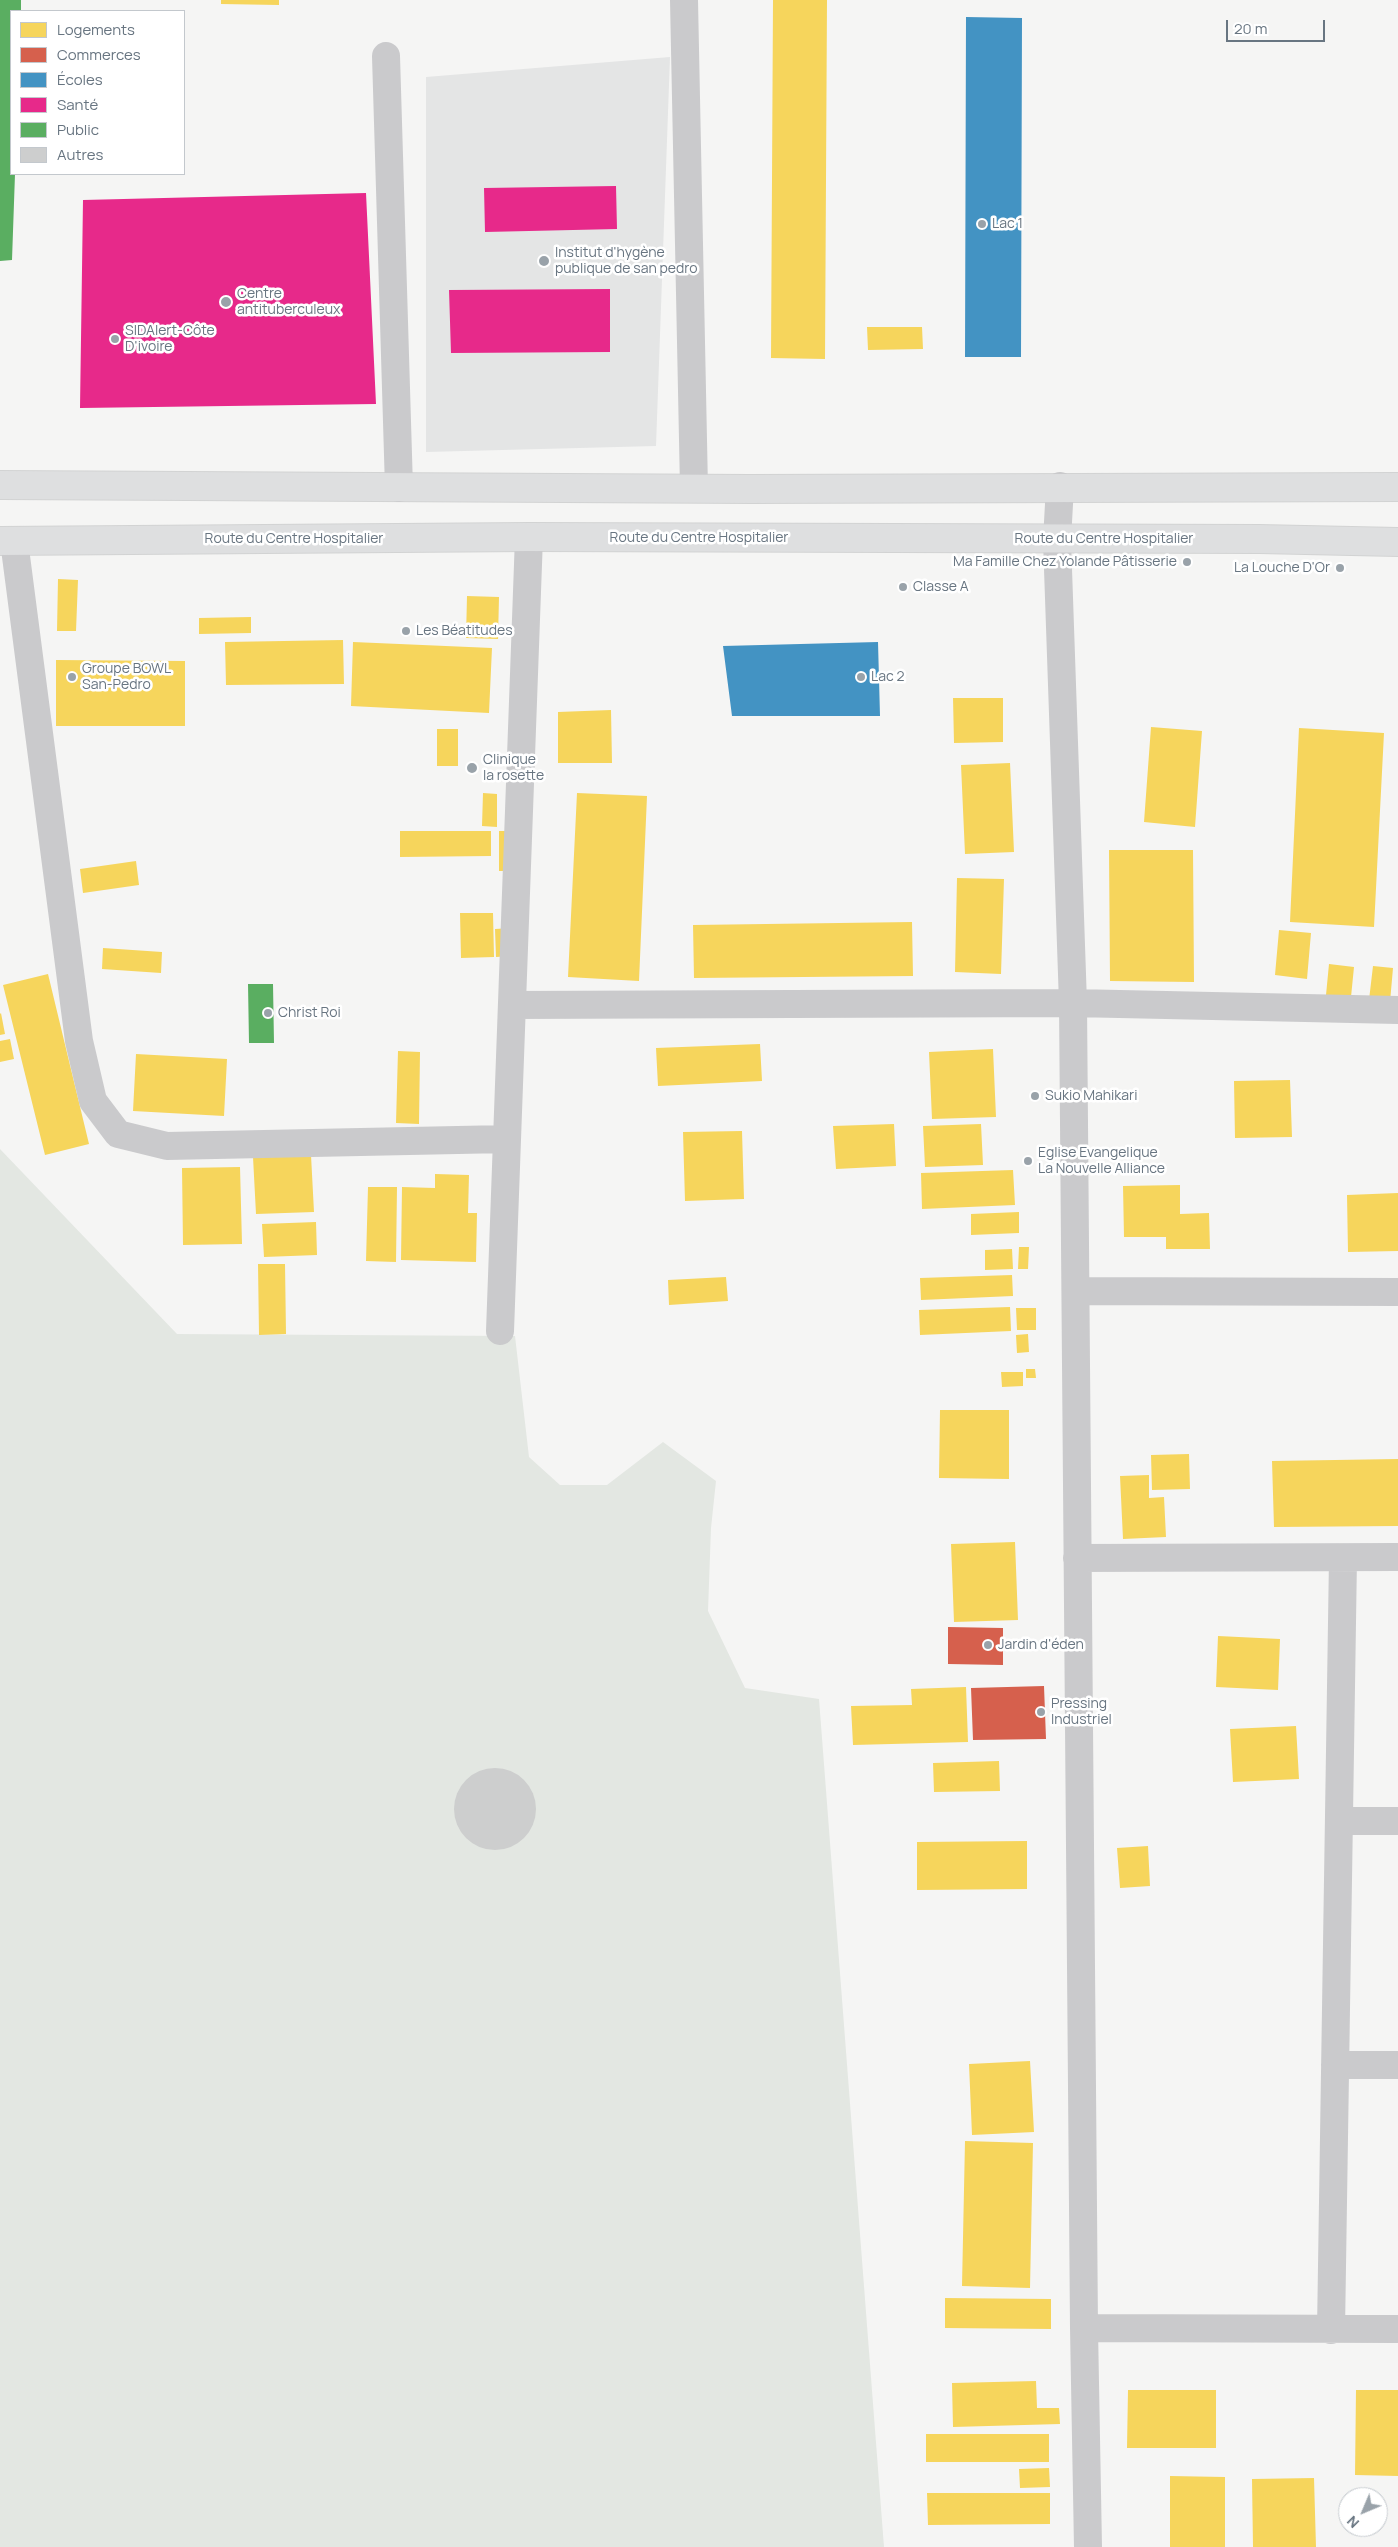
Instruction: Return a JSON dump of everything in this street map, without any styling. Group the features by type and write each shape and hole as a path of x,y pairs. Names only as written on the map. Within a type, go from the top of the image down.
{"street":[{"path":"684,0 694,488"},
{"path":"386,56 399,488"},
{"path":"0,485 399,488 1398,487"},
{"path":"1060,486 1057,540 1073,1003 1084,2328 1088,2547"},
{"path":"500,1331 529,537"},
{"name":"Route du Centre Hospitalier","path":"7,541 529,537 1057,540 1259,539 1398,542"},
{"path":"7,541 79,1041 93,1100 118,1134 167,1146 506,1140"},
{"path":"512,1005 1073,1003 1398,1010"},
{"path":"1076,1291 1398,1292"},
{"path":"1077,1558 1398,1557"},
{"path":"1331,2330 1343,1558"},
{"path":"1339,1821 1398,1821"},
{"path":"1335,2065 1398,2065"},
{"path":"1084,2328 1398,2329"}],"shaded area":[{"name":"Institut d'hygène publique de san pedro","path":"670,57 656,446 426,452 426,77"},
{"path":"0,1149 177,1334 515,1336 529,1457 560,1485 607,1485 663,1442 716,1481 711,1528 708,1611 745,1688 819,1699 884,2547 0,2547"}],"building: Logements":[{"path":"221,0 279,0 279,5 221,4"},
{"path":"773,0 827,0 825,359 771,358"},
{"path":"296,288 300,362 154,362 150,299"},
{"path":"867,327 922,327 923,349 868,350"},
{"path":"58,579 78,580 76,631 57,631"},
{"path":"467,596 499,597 498,639 466,638"},
{"path":"251,617 251,633 199,634 199,618"},
{"path":"343,640 344,684 226,685 225,642"},
{"path":"353,642 492,648 489,713 351,706"},
{"path":"56,660 185,661 185,726 56,726"},
{"path":"953,698 1003,698 1003,742 954,743"},
{"path":"611,710 612,763 558,763 558,712"},
{"path":"1151,727 1202,731 1195,827 1144,822"},
{"path":"1299,728 1384,733 1374,927 1290,922"},
{"path":"437,729 458,729 458,766 437,766"},
{"path":"1010,763 1014,852 965,854 961,765"},
{"path":"483,793 497,794 497,827 482,826"},
{"path":"577,793 647,796 639,981 568,977"},
{"path":"400,831 491,831 491,856 400,857"},
{"path":"499,831 513,831 514,871 499,871"},
{"path":"1109,850 1193,850 1194,982 1110,981"},
{"path":"136,861 139,885 83,893 80,869"},
{"path":"957,878 1004,879 1001,974 955,972"},
{"path":"460,913 493,913 494,957 461,958"},
{"path":"912,922 913,976 694,978 693,925"},
{"path":"512,928 512,956 496,957 495,929"},
{"path":"1279,930 1311,933 1307,979 1275,975"},
{"path":"103,948 162,952 161,973 102,969"},
{"path":"1329,964 1354,967 1351,997 1326,995"},
{"path":"1373,966 1393,968 1390,1002 1369,1000"},
{"path":"48,974 89,1144 45,1155 3,985"},
{"path":"0,1014 5,1034 0,1035"},
{"path":"10,1039 14,1059 0,1062 0,1041"},
{"path":"760,1044 762,1081 658,1086 656,1048"},
{"path":"993,1049 996,1117 932,1119 929,1052"},
{"path":"398,1051 420,1052 419,1124 396,1123"},
{"path":"136,1054 227,1059 224,1116 133,1111"},
{"path":"1290,1080 1292,1137 1235,1138 1234,1081"},
{"path":"894,1124 896,1166 836,1169 833,1126"},
{"path":"981,1124 983,1165 925,1167 923,1126"},
{"path":"742,1131 744,1199 685,1201 683,1132"},
{"path":"311,1155 314,1212 256,1214 253,1157"},
{"path":"240,1167 242,1244 183,1245 182,1168"},
{"path":"1013,1170 1015,1205 922,1209 921,1173"},
{"path":"435,1174 469,1175 468,1213 477,1213 476,1262 401,1260 402,1187 435,1188"},
{"path":"1180,1185 1180,1214 1209,1213 1210,1249 1166,1249 1166,1237 1124,1237 1123,1186"},
{"path":"368,1187 397,1187 396,1262 366,1261"},
{"path":"1398,1193 1398,1251 1348,1252 1347,1195"},
{"path":"1019,1212 1019,1233 971,1235 971,1214"},
{"path":"316,1222 317,1255 264,1257 262,1224"},
{"path":"1019,1247 1029,1247 1028,1269 1018,1269"},
{"path":"1012,1249 1013,1269 985,1270 985,1250"},
{"path":"258,1264 285,1264 286,1334 259,1335"},
{"path":"1012,1275 1013,1296 921,1300 920,1278"},
{"path":"726,1277 728,1301 669,1305 668,1280"},
{"path":"1010,1307 1011,1331 920,1335 919,1310"},
{"path":"1016,1308 1036,1308 1036,1330 1017,1330"},
{"path":"1028,1334 1029,1352 1017,1353 1016,1335"},
{"path":"1026,1369 1035,1369 1036,1378 1026,1378"},
{"path":"1001,1372 1023,1372 1023,1386 1002,1387"},
{"path":"940,1410 1009,1410 1009,1479 939,1478"},
{"path":"1189,1454 1190,1489 1152,1490 1151,1455"},
{"path":"1398,1459 1398,1526 1274,1527 1272,1461"},
{"path":"1149,1475 1149,1498 1164,1497 1166,1537 1123,1539 1120,1476"},
{"path":"1015,1542 1018,1620 954,1622 951,1544"},
{"path":"1218,1636 1280,1639 1278,1690 1216,1687"},
{"path":"966,1687 968,1742 853,1745 851,1706 912,1705 911,1689"},
{"path":"1296,1726 1299,1779 1233,1782 1230,1729"},
{"path":"999,1761 1000,1791 934,1792 933,1763"},
{"path":"1027,1841 1027,1889 917,1890 917,1842"},
{"path":"1148,1846 1150,1886 1120,1888 1117,1848"},
{"path":"1030,2061 1034,2132 972,2135 969,2064"},
{"path":"965,2141 1033,2143 1030,2288 962,2286"},
{"path":"945,2298 1051,2299 1051,2329 945,2328"},
{"path":"1036,2381 1037,2408 1059,2408 1060,2424 953,2427 952,2383"},
{"path":"1128,2390 1216,2390 1216,2448 1127,2448"},
{"path":"1356,2390 1398,2390 1398,2476 1355,2475"},
{"path":"926,2434 1049,2434 1049,2462 926,2462"},
{"path":"1049,2468 1050,2487 1020,2488 1019,2469"},
{"path":"1170,2476 1225,2477 1225,2547 1170,2547"},
{"path":"1314,2478 1316,2547 1253,2547 1252,2479"},
{"path":"927,2493 1050,2493 1050,2524 928,2525"}],"building: Commerces":[{"path":"948,1627 1003,1628 1003,1665 948,1664"},
{"path":"1044,1686 1046,1739 973,1740 971,1688"}],"building: Écoles":[{"path":"966,17 1022,18 1021,357 965,357"},
{"path":"878,642 880,716 732,716 723,646"}],"building: Santé":[{"path":"616,186 617,229 485,232 484,188"},
{"name":"Centre antituberculeux","path":"366,193 376,404 80,408 83,200"},
{"name":"Institut d'hygène publique de san pedro","path":"610,289 610,352 451,353 449,290"}],"building: Public":[{"path":"0,0 21,0 21,10 10,10 10,175 15,175 12,260 0,261"},
{"path":"248,984 273,984 274,1043 249,1043"}],"building: Autres":[{"path":"495,1768 511,1771 524,1780 533,1793 536,1809 533,1825 524,1838 511,1847 495,1850 479,1847 466,1838 457,1825 454,1809 457,1793 466,1780 479,1771"}],"place":[{"name":"Lac 1","path":"982,224"},
{"name":"Institut d'hygène publique de san pedro","path":"544,261"},
{"name":"Centre antituberculeux","path":"226,302"},
{"name":"SIDAlert-Côte D'ivoire","path":"115,339"},
{"name":"Ma Famille Chez Yolande Pâtisserie","path":"1187,562"},
{"name":"La Louche D'Or","path":"1340,568"},
{"name":"Classe A","path":"903,587"},
{"name":"Les Béatitudes","path":"406,631"},
{"name":"Groupe BOWL San-Pedro","path":"72,677"},
{"name":"Lac 2","path":"861,677"},
{"name":"Clinique la rosette","path":"472,768"},
{"name":"Christ Roi","path":"268,1013"},
{"name":"Sukio Mahikari","path":"1035,1096"},
{"name":"Eglise Evangelique La Nouvelle Alliance","path":"1028,1161"},
{"name":"Jardin d'éden","path":"988,1645"},
{"name":"Pressing Industriel","path":"1041,1712"}]}
